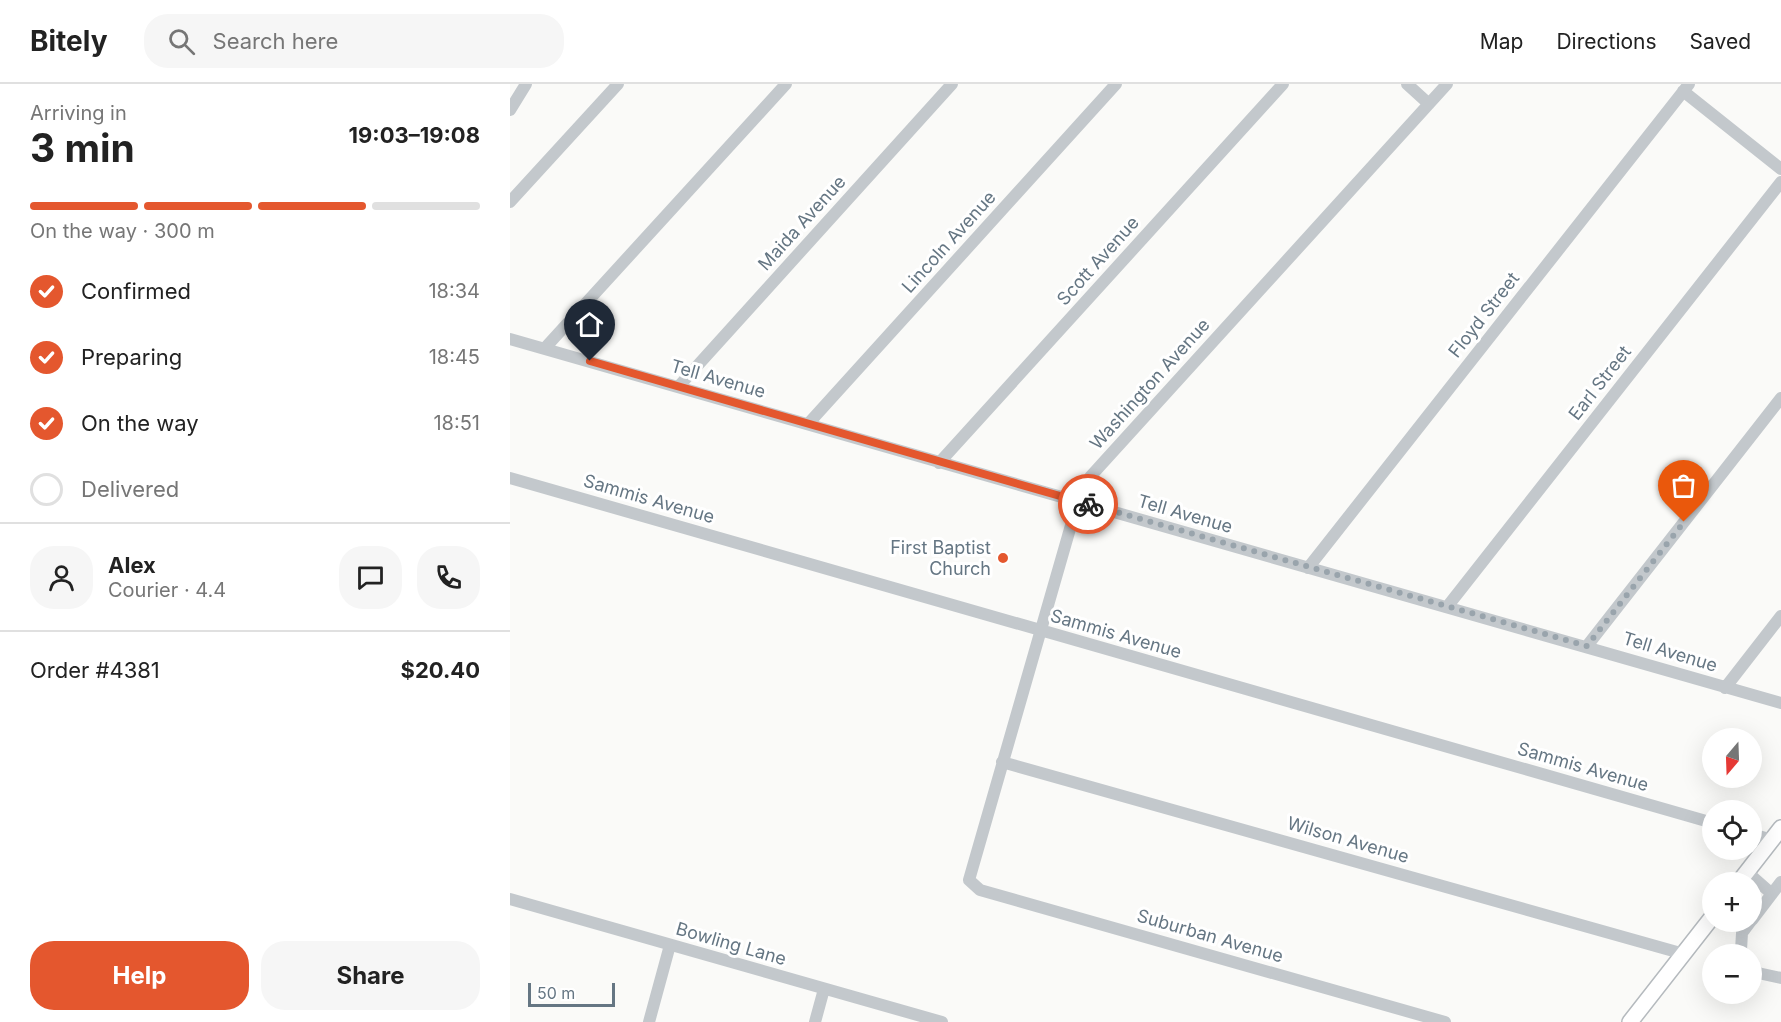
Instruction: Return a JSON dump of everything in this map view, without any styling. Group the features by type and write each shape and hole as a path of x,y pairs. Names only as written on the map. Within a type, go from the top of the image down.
{"main road":[{"path":"1747,872 1776,834"},
{"path":"1630,1022 1702,930"}],"street":[{"path":"510,110 526,84"},
{"path":"510,202 618,84"},
{"path":"545,348 786,84"},
{"name":"Maida Avenue","path":"679,386 952,84"},
{"name":"Lincoln Avenue","path":"807,424 1116,84"},
{"name":"Scott Avenue","path":"939,463 1283,84"},
{"path":"1407,84 1429,104"},
{"name":"Washington Avenue","path":"969,880 1078,501 1090,477 1447,84"},
{"path":"1686,87 1781,169"},
{"name":"Floyd Street","path":"1308,568 1686,87"},
{"name":"Earl Street","path":"1447,607 1781,182"},
{"name":"Tell Avenue","path":"510,339 1781,703"},
{"path":"1587,646 1781,398"},
{"name":"Sammis Avenue","path":"510,477 1702,820"},
{"path":"1725,688 1781,616"},
{"name":"Wilson Avenue","path":"1002,762 1684,954"},
{"name":"Suburban Avenue","path":"969,880 980,890 1445,1022"},
{"path":"1762,908 1781,882"},
{"path":"1762,888 1772,894"},
{"name":"Bowling Lane","path":"510,899 942,1022"},
{"path":"649,1022 670,945"},
{"path":"1762,974 1781,978"},
{"path":"815,1022 824,989"}],"way so far":[{"path":"1088,504 1587,646 1684,522"}],"place":[{"name":"First Baptist Church","path":"1003,558"}],"route":[{"path":"590,361 1088,504"}]}
